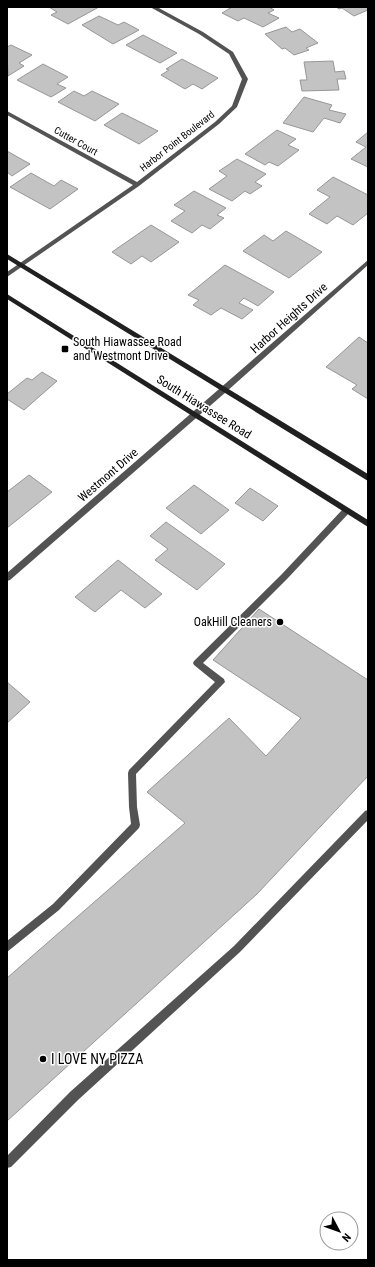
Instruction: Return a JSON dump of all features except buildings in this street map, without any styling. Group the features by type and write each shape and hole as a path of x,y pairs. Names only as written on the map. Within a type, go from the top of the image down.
{"street":[{"name":"Harbor Point Boulevard","path":"7,275 137,185 217,123 234,107 245,79 232,53 201,33 153,7"},
{"name":"Cutter Court","path":"7,113 137,185"},
{"name":"South Hiawassee Road","path":"7,256 368,478"},
{"name":"Harbor Heights Drive","path":"224,390 368,262"},
{"name":"South Hiawassee Road","path":"7,296 368,524"},
{"name":"Westmont Drive","path":"7,578 224,390"},
{"path":"7,947 56,907 136,825 133,807 132,773 221,682 197,663 284,577 346,511"},
{"path":"7,1163 74,1096 237,949 368,814"}],"place":[{"name":"South Hiawassee Road and Westmont Drive","path":"65,349"},
{"name":"OakHill Cleaners","path":"280,622"},
{"name":"I LOVE NY PIZZA","path":"43,1059"}]}
